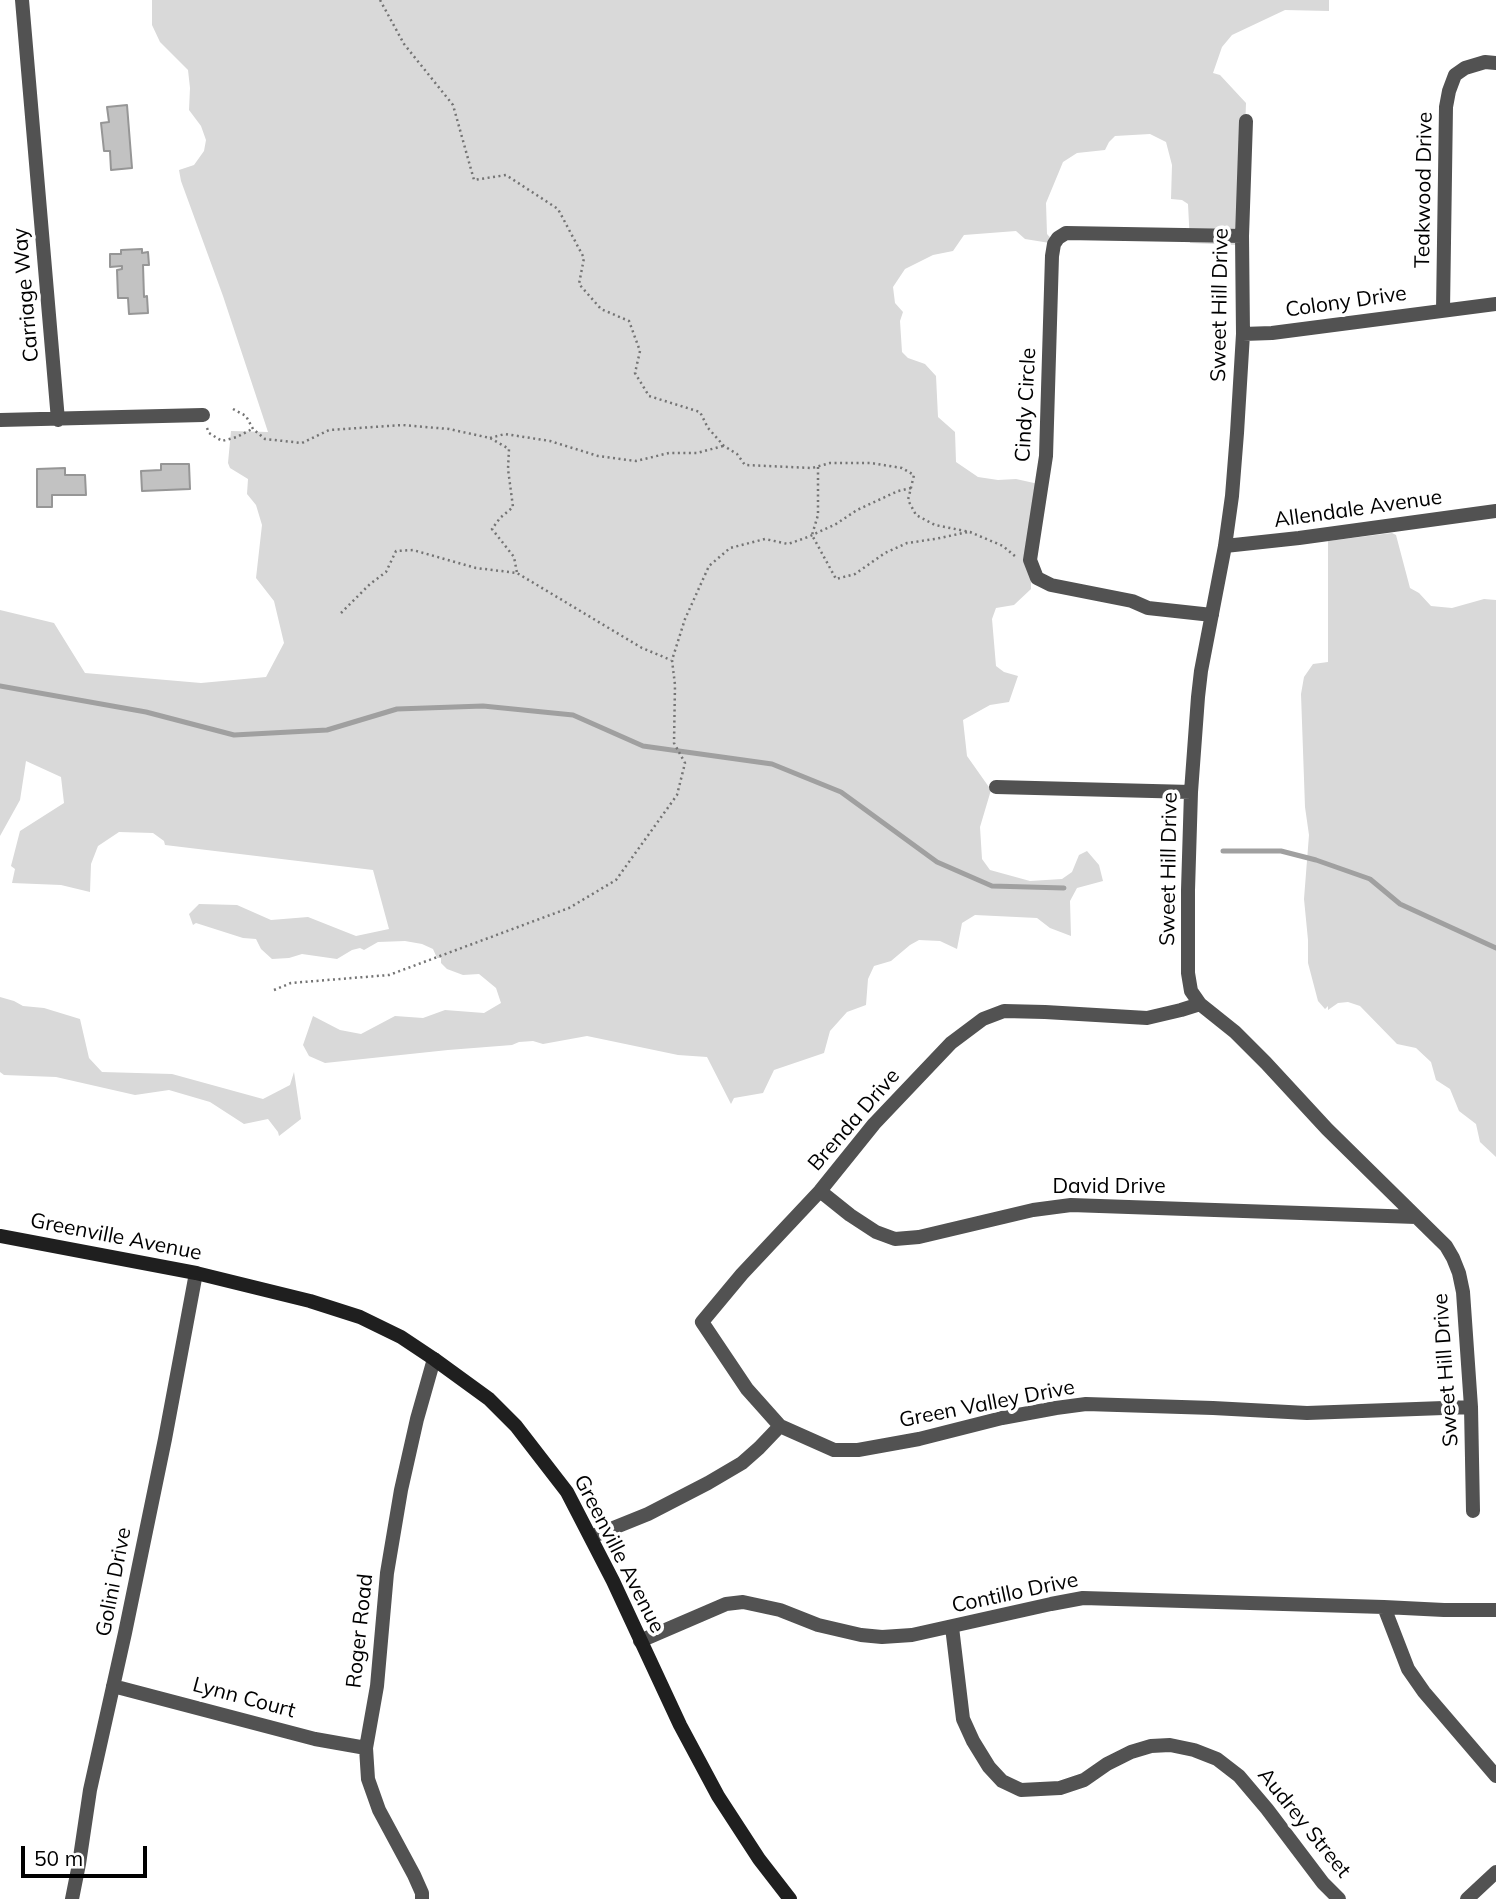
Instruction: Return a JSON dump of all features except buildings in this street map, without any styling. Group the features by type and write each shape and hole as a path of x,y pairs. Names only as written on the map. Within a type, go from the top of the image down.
{"street":[{"name":"Carriage Way","path":"22,0 58,420"},
{"name":"Teakwood Drive","path":"1444,310 1446,107 1449,91 1455,75 1465,68 1496,62"},
{"name":"Sweet Hill Drive","path":"1246,121 1242,236 1243,334 1232,496 1198,697 1188,890 1188,973 1191,991 1200,1003 1235,1032 1326,1129 1446,1246 1459,1273 1463,1292 1471,1407 1473,1511"},
{"name":"Cindy Circle","path":"1030,560 1046,456 1054,244 1066,233 1242,236"},
{"name":"Colony Drive","path":"1243,334 1272,333 1496,304"},
{"path":"0,420 202,415"},
{"name":"Allendale Avenue","path":"1225,546 1496,511"},
{"path":"1030,560 1037,578 1051,585 1132,601 1148,608 1212,615"},
{"path":"996,787 1192,792"},
{"name":"Brenda Drive","path":"780,1426 747,1389 702,1322 742,1274 820,1191 874,1124 951,1043 983,1019 1004,1011 1147,1018 1200,1003"},
{"name":"David Drive","path":"820,1191 876,1232 895,1239 919,1237 1033,1210 1071,1205 1416,1217"},
{"name":"Greenville Avenue","path":"0,1236 196,1273 310,1301 360,1317 401,1337 489,1399 516,1426 567,1492 680,1725 718,1796 759,1859 790,1899"},
{"name":"Golini Drive","path":"72,1899 90,1790 168,1426 196,1273"},
{"name":"Roger Road","path":"422,1899 414,1875 379,1810 368,1779 366,1748 377,1686 387,1573 397,1513 417,1419 435,1359"},
{"name":"Green Valley Drive","path":"780,1426 834,1450 858,1450 1002,1418 1086,1405 1307,1413 1471,1407"},
{"path":"591,1537 648,1514 708,1483 742,1463 780,1426"},
{"name":"Contillo Drive","path":"640,1641 726,1604 743,1602 780,1610 818,1625 861,1635 912,1635 1083,1598 1496,1610"},
{"path":"1384,1607 1408,1669 1424,1692 1496,1776"},
{"name":"Audrey Street","path":"952,1627 963,1719 989,1767 1002,1782 1021,1790 1060,1788 1084,1780 1130,1752 1151,1746 1170,1745 1194,1750 1217,1759 1239,1776 1339,1899"},
{"name":"Lynn Court","path":"113,1686 315,1739 366,1748"},
{"path":"1466,1899 1496,1872"}],"path":[{"path":"380,0 404,44 453,105 474,180 506,175 558,209 584,258 579,284 601,309 629,321 640,351 635,373 649,396 701,412 708,428 724,446 737,454 745,465 818,467 830,463 871,463 902,468 914,475 908,500 916,515 935,525 970,532 1003,546 1018,558 1030,560"},
{"path":"233,409 246,416 253,429 265,439 302,443 330,430 402,425 449,429 490,438 509,449 508,469 513,507 492,529 514,557 517,573"},
{"path":"202,415 209,433 222,441 253,429"},
{"path":"490,438 505,435 550,441 598,456 636,461 669,453 697,453 724,446"},
{"path":"818,467 818,515 812,535 835,579 855,574 885,553 907,543 970,532"},
{"path":"274,990 291,983 388,975 569,908 616,880 677,795 685,763 674,743 675,685 672,660 685,619 709,566 730,548 765,539 788,544 835,524 857,510 898,491 911,488"},
{"path":"341,613 386,572 396,551 412,550 476,568 517,573 642,648 672,660"}],"shaded area":[{"path":"152,0 1329,0 1329,11 1285,10 1232,35 1222,47 1213,73 1220,75 1246,103 1241,243 1190,243 1188,204 1182,200 1171,199 1172,165 1166,142 1150,134 1115,136 1105,150 1077,153 1063,162 1046,203 1047,234 1056,244 1025,239 1016,231 964,235 953,251 933,255 905,269 893,287 895,303 903,312 900,321 902,352 908,358 925,364 936,376 938,417 955,432 956,462 978,477 1016,479 1043,485 1031,589 1014,605 996,608 992,619 996,666 1004,672 1018,676 1009,702 990,705 963,720 967,756 991,790 980,827 982,859 990,870 1030,881 1062,879 1072,872 1079,855 1087,851 1099,865 1103,881 1077,888 1070,901 1071,936 1050,928 1037,918 975,915 962,923 957,949 940,941 919,940 891,961 874,966 868,979 866,1005 847,1012 830,1031 824,1053 774,1070 763,1093 734,1098 731,1104 707,1057 678,1055 587,1036 543,1044 533,1041 519,1042 512,1045 325,1063 309,1056 303,1045 313,1016 340,1030 361,1034 395,1016 423,1018 445,1010 484,1013 501,1003 496,988 479,974 463,975 447,969 433,949 422,944 405,941 378,942 364,950 352,950 337,959 302,954 272,959 261,949 256,939 243,938 196,923 193,925 189,914 199,904 237,905 271,920 308,917 356,936 389,929 373,870 165,845 164,841 153,833 119,832 98,846 91,864 90,892 61,885 12,883 15,869 11,866 20,831 64,803 61,777 26,761 20,800 0,836 0,610 54,623 85,673 201,683 266,677 284,643 274,601 256,578 262,525 256,505 247,494 248,479 230,468 228,463 231,431 268,432 181,181 179,170 194,165 204,151 206,140 201,126 189,110 188,70 160,42 152,25"},
{"path":"1392,533 1396,535 1410,588 1431,606 1452,608 1484,599 1496,600 1496,1157 1480,1142 1476,1124 1459,1111 1450,1089 1436,1080 1431,1062 1416,1048 1397,1044 1360,1006 1348,1002 1325,1009 1318,1001 1308,963 1304,899 1309,835 1305,807 1301,694 1304,677 1313,664 1328,662 1328,541"},
{"path":"0,997 23,1006 44,1008 80,1019 89,1058 102,1072 172,1074 263,1099 290,1085 294,1072 301,1119 279,1136 268,1119 244,1124 210,1102 169,1090 135,1095 56,1077 4,1075 0,1072"}],"waterway":[{"path":"0,686 146,712 234,735 327,730 397,709 483,706 573,715 643,746 772,764 841,792 937,862 992,886 1064,888"},
{"path":"1223,851 1281,851 1370,879 1400,904 1496,948"}]}
